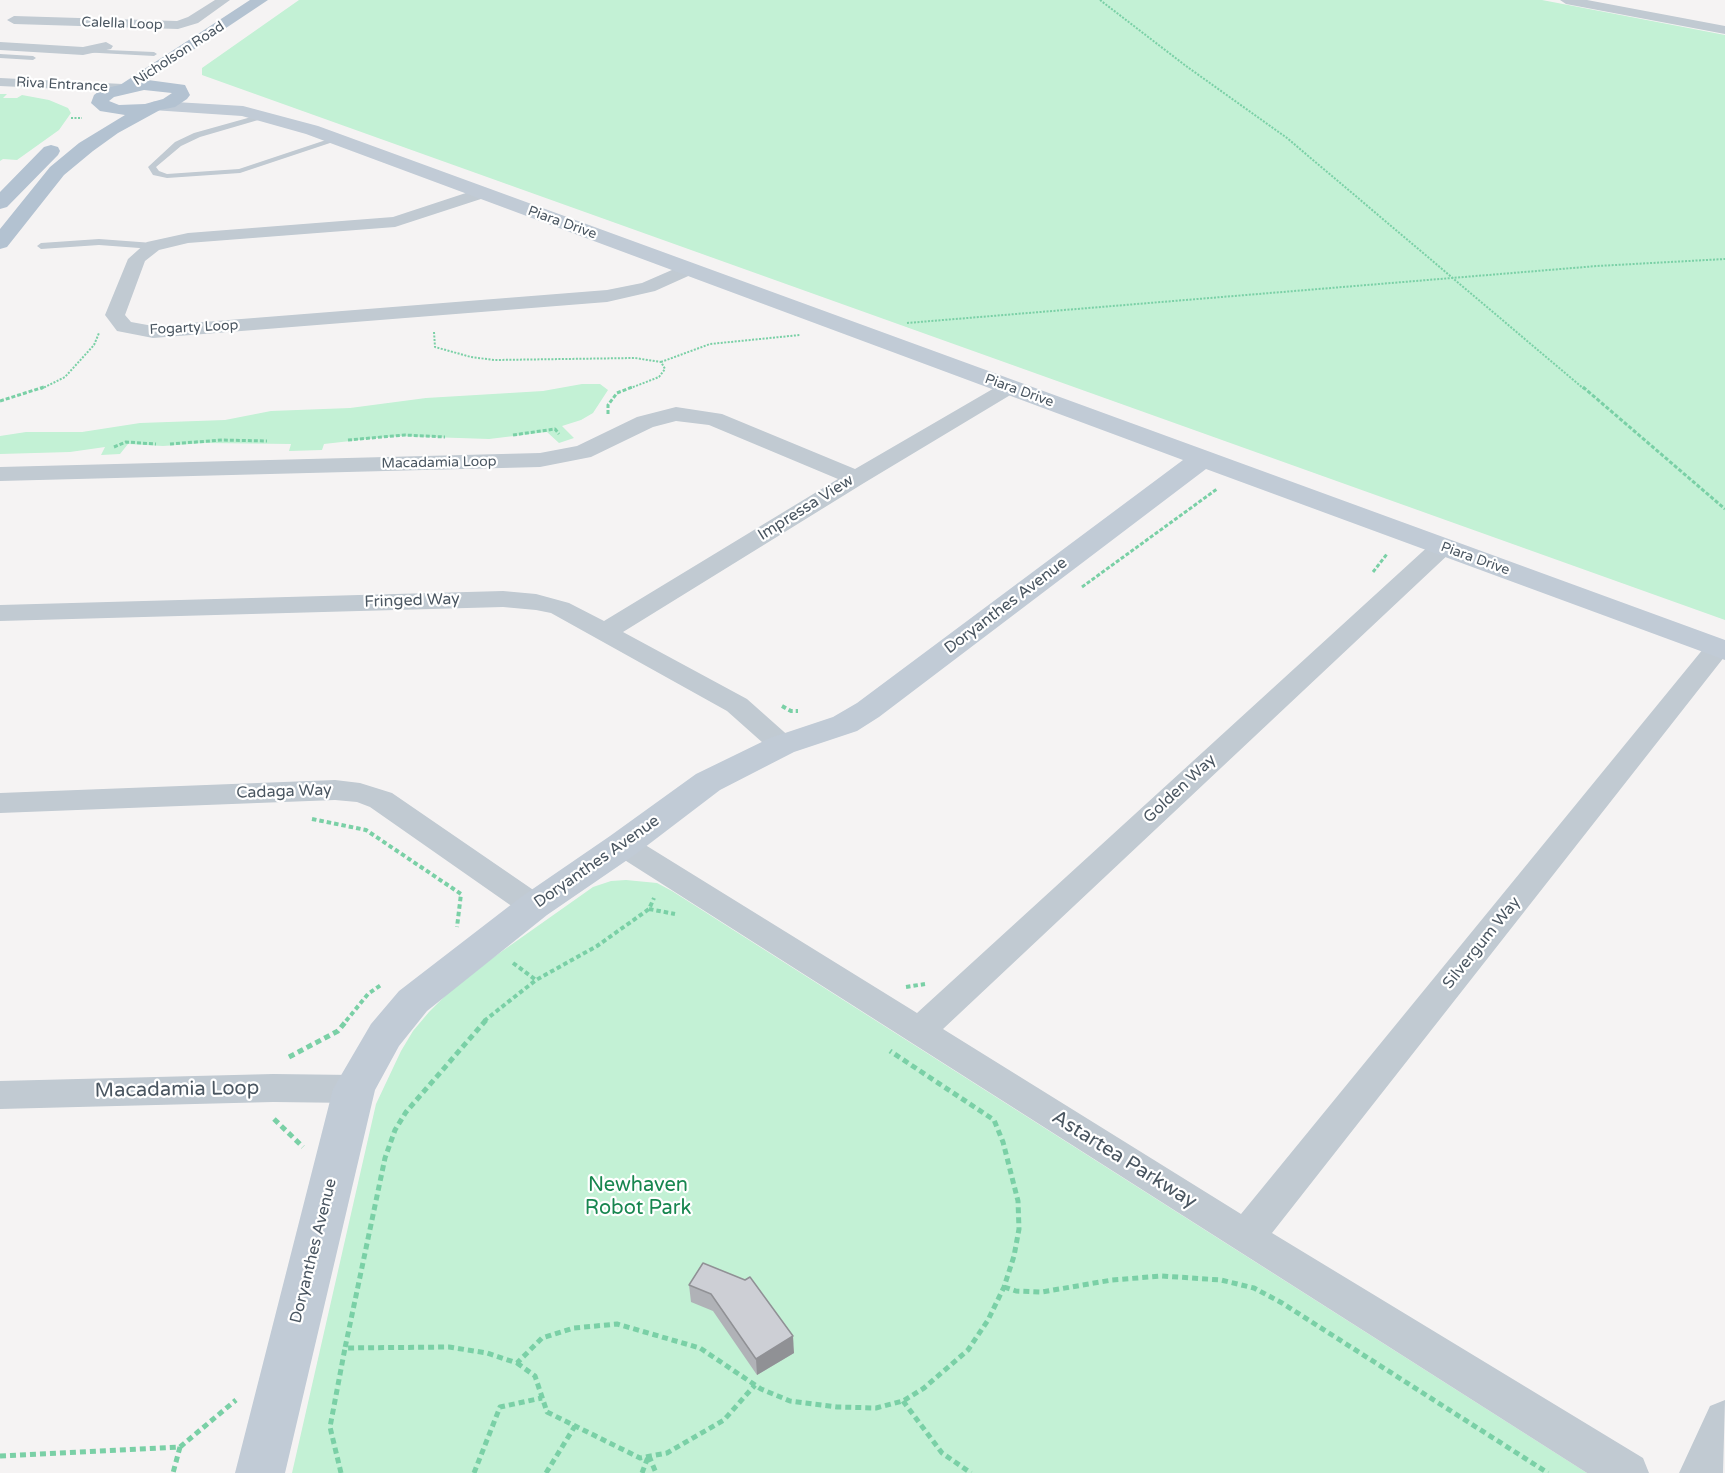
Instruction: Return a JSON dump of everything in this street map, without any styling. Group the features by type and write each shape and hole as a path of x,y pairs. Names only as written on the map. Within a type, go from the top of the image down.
{"main road":[{"name":"Nicholson Road","path":"210,52 268,3"},
{"name":"Nicholson Road","path":"93,115 104,95 125,88 268,3"},
{"name":"Nicholson Road","path":"0,243 57,171 112,129 179,97 181,84"},
{"path":"125,88 181,84"},
{"path":"0,203 49,152 93,115 156,107"}],"street":[{"name":"Calella Loop","path":"14,20 178,25 193,20 224,0"},
{"path":"1566,0 1725,30"},
{"path":"1630,12 1651,0"},
{"path":"0,28 33,9"},
{"path":"0,46 83,51 106,46"},
{"name":"Riva Entrance","path":"0,82 125,88"},
{"name":"Piara Drive","path":"181,84 207,94 259,106 310,125 312,130"},
{"name":"Riva Entrance","path":"0,87 41,90 93,115"},
{"name":"Piara Drive","path":"156,107 223,109 262,116 338,139 1721,650"},
{"path":"153,246 188,238 386,224 411,218 481,193"},
{"name":"Fogarty Loop","path":"153,246 137,259 116,315 124,327 153,332 631,293 688,269"},
{"name":"Impressa View","path":"605,632 856,478 1010,387"},
{"name":"Macadamia Loop","path":"0,474 540,460 583,452 645,422 676,414 714,419 856,478"},
{"name":"Doryanthes Avenue","path":"260,1473 354,1089 385,1035 413,1001 534,906 623,845 708,782 782,746 845,724 868,710 1203,458"},
{"name":"Golden Way","path":"919,1031 1442,547"},
{"name":"Fringed Way","path":"0,613 503,599 536,602 560,608 737,705 782,746"},
{"name":"Silvergum Way","path":"1246,1237 1721,650"},
{"name":"Cadaga Way","path":"0,803 335,790 360,793 381,800 534,906"},
{"name":"Astartea Parkway","path":"623,845 1246,1237 1627,1473"},
{"name":"Macadamia Loop","path":"0,1095 273,1088 354,1089"},
{"path":"1701,1473 1725,1420"}],"lane":[{"path":"83,51 154,54"},
{"path":"0,56 33,58"},
{"path":"262,116 197,135 172,148 152,167 156,173 167,176 240,171 338,139"},
{"path":"41,246 99,242 153,246"}],"path":[{"path":"1100,0 1186,66 1287,138 1725,509"},
{"path":"897,324 1597,266 1725,259"},
{"path":"433,310 435,346 471,357 494,360 635,358 661,362 710,344 805,335"},
{"path":"0,401 36,391 65,377 94,345 101,326"},
{"path":"609,415 606,411 608,405 617,393 660,377 665,369 661,362"},
{"path":"305,818 366,830 461,894 458,924 454,935"},
{"path":"341,1473 330,1427 385,1158 395,1130 406,1112 483,1022 536,980 597,946 650,909 654,896 663,889"},
{"path":"509,960 536,980"},
{"path":"301,1159 304,1148 266,1112 281,1057 289,1056 338,1031 368,994 387,981"},
{"path":"517,1363 542,1338 574,1328 617,1324 700,1348 761,1389 790,1401 837,1407 876,1408 903,1401 924,1388 968,1350 988,1320 1004,1287 1018,1229 1018,1201 1003,1142 994,1120 888,1050"},
{"path":"1004,1287 1016,1291 1042,1292 1112,1280 1162,1276 1221,1280 1254,1288 1282,1303 1548,1473"},
{"path":"345,1347 449,1347 488,1353 517,1363 535,1376 547,1412 640,1458 667,1453 724,1420 755,1385"},
{"path":"0,1456 180,1447 236,1401 239,1389"},
{"path":"474,1473 500,1407 542,1398"},
{"path":"903,1401 942,1453 971,1473"},
{"path":"546,1473 575,1426"},
{"path":"174,1473 180,1447"},
{"path":"642,1473 649,1456"},
{"path":"649,1456 656,1473"}],"green space":[{"path":"299,0 1542,0 1725,35 1725,620 202,75 202,68"},
{"path":"0,94 7,94 3,98 17,98 22,95 49,100 68,108 71,113 59,130 17,160 3,159 0,161"},
{"path":"582,384 600,384 608,390 593,413 581,420 562,426 574,438 559,443 547,432 489,439 400,436 324,444 322,450 289,451 291,444 205,443 163,446 128,444 120,454 101,455 105,447 70,452 0,454 0,436 26,432 82,432 140,423 225,420 271,411 350,408 426,398 543,391"},
{"name":"Newhaven Robot Park","path":"611,881 657,883 672,891 1587,1473 292,1473 376,1104 401,1051 413,1031 429,1012 449,992 491,959 593,887"}],"building":[{"path":"703,1263 745,1280 750,1277 793,1336 756,1359 711,1294 689,1285"}]}
